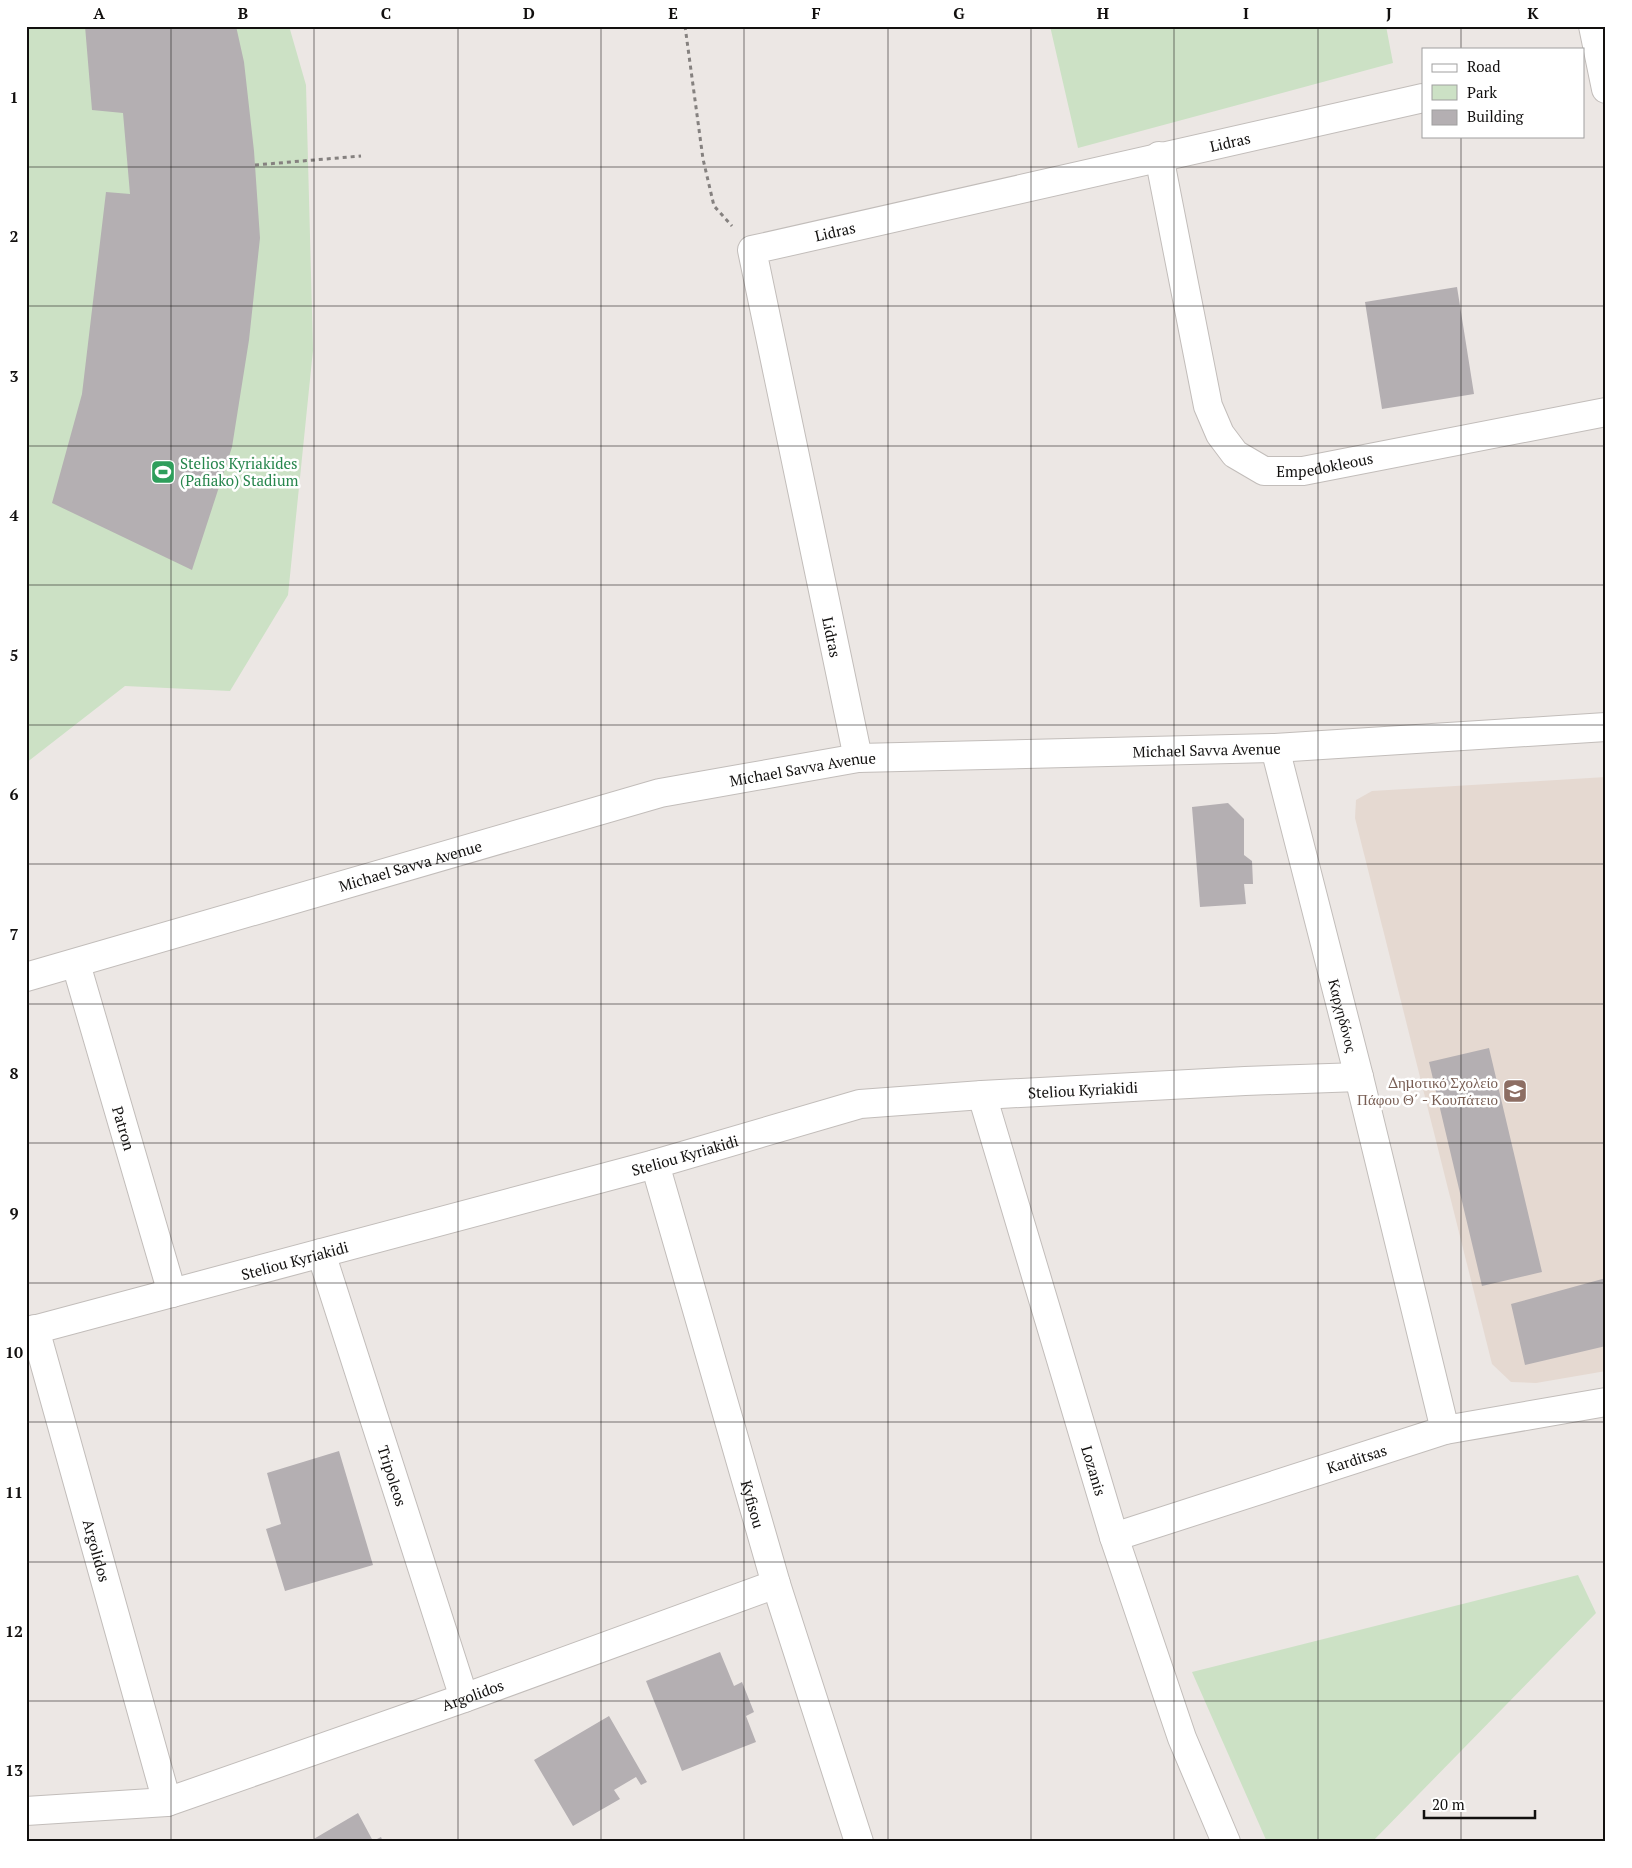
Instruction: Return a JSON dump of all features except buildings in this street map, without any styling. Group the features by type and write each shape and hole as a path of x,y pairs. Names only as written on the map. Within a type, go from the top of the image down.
{"street":[{"path":"1593,26 1591,61 1606,89"},
{"name":"Lidras","path":"858,758 752,250 1159,156 1422,98"},
{"name":"Empedokleous","path":"1159,156 1208,406 1220,434 1235,454 1264,471 1302,471 1606,412"},
{"name":"Michael Savva Avenue","path":"26,977 660,793 858,758 1275,748 1606,727"},
{"name":"Καρχηδόνος","path":"1275,748 1359,1077 1445,1430"},
{"name":"Patron","path":"76,964 172,1293"},
{"name":"Steliou Kyriakidi","path":"31,1330 655,1164 860,1104 982,1095 1359,1077"},
{"name":"Lozanis","path":"982,1095 1114,1537 1182,1738 1226,1842"},
{"name":"Kyfisou","path":"655,1164 776,1584 859,1842"},
{"name":"Tripoleos","path":"321,1254 464,1698"},
{"name":"Argolidos","path":"31,1330 166,1802"},
{"name":"Karditsas","path":"1114,1537 1445,1430 1606,1402"},
{"name":"Argolidos","path":"26,1811 166,1802 464,1698 776,1584"}],"path":[{"path":"685,26 703,160 714,206 752,250"},
{"path":"255,165 361,156"}],"shaded area":[{"name":"Δημοτικό Σχολείο Πάφου Θ΄ - Κουπάτειο","path":"1606,777 1606,1371 1536,1383 1511,1382 1492,1364 1355,818 1356,800 1372,791"}],"green space":[{"name":"Stelios Kyriakides (Pafiako) Stadium","path":"26,26 289,26 306,85 313,350 288,595 230,691 125,686 26,763"},
{"path":"1050,26 1386,26 1393,63 1078,148"},
{"path":"1578,1575 1596,1613 1372,1842 1267,1842 1192,1672"}],"place":[{"name":"Stelios Kyriakides (Pafiako) Stadium","path":"163,472"},
{"name":"Δημοτικό Σχολείο Πάφου Θ΄ - Κουπάτειο","path":"1515,1091"}]}
